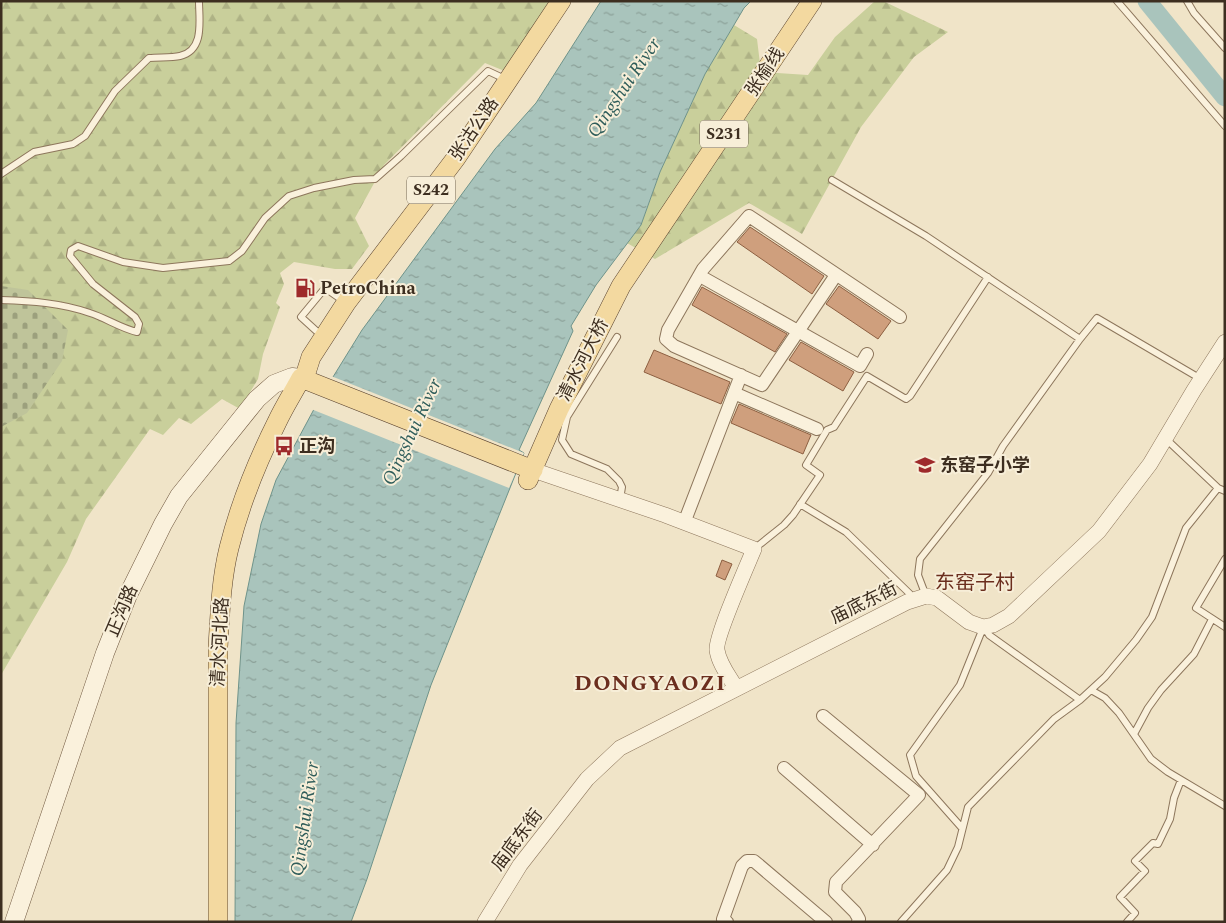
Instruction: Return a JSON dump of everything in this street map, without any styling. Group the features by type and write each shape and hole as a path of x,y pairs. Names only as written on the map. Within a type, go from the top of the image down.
{"main road":[{"name":"张沽公路","path":"308,386 310,357 346,303 456,158 561,1"},
{"name":"张榆线","path":"635,266 812,1"},
{"name":"清水河大桥","path":"526,469 621,286 635,266"},
{"name":"正沟路","path":"14,922 104,653 128,595 163,524 179,496 257,399 274,384 292,377 308,386"},
{"path":"308,386 526,469"},
{"name":"正沟路","path":"22,922 111,658 135,597 183,501 207,468 262,405 285,389 308,386"},
{"name":"清水河北路","path":"218,922 218,647 221,602 229,549 242,506 277,420 308,386"},
{"name":"清水河北路","path":"226,922 224,646 228,603 237,551 248,508 272,450 308,386"}],"street":[{"path":"836,275 762,385 674,346 666,339 668,330 700,276 749,216 900,317"},
{"path":"700,276 860,366 868,354"},
{"path":"983,627 993,625 1009,616 1100,530 1150,464 1201,378 1222,351"},
{"path":"684,523 741,375"},
{"path":"734,393 817,428"},
{"path":"526,469 535,483 557,479 754,549 716,649 721,663 736,688"},
{"name":"庙底东街","path":"485,922 520,865 587,779 620,748 736,688 920,598 937,598 969,622 983,627"},
{"path":"824,716 919,795 836,882 835,892 855,912 859,919 858,922"},
{"path":"784,768 873,845"},
{"path":"727,922 724,919 742,866 747,860 754,861 826,922"}],"lane":[{"path":"1,174 34,152 73,144 85,136 115,92 149,58 182,56 192,48 199,39 199,1"},
{"path":"1117,1 1225,126"},
{"path":"1187,1 1194,13 1225,48"},
{"path":"1,300 58,304 92,313 124,329 137,332 139,324 135,318 94,284 70,256 71,250 78,246 124,262 163,268 229,261 242,251 265,218 289,196 314,188 354,180 374,179 401,156 488,71 507,80"},
{"path":"832,180 926,236 1080,339"},
{"path":"754,549 784,525 820,474 806,464 827,430 834,427 867,376 906,399 910,396 988,277"},
{"path":"324,337 301,317 326,288 346,303"},
{"path":"800,504 846,532 910,594 920,598 918,575 920,559 988,473 1003,446 1097,318 1201,378"},
{"path":"618,337 567,417 562,440 572,454 607,470 618,481 622,487 620,500"},
{"path":"1165,438 1218,488 1225,491"},
{"path":"901,922 947,870 958,847 968,807 1054,719 1105,678 1136,640 1152,617 1186,528 1218,488"},
{"path":"1225,559 1196,608 1225,627"},
{"path":"1134,734 1148,708 1161,690 1194,654 1212,619"},
{"path":"983,627 989,635 1080,700"},
{"path":"962,828 916,776 910,755 960,684 983,627"},
{"path":"1091,690 1105,698 1151,758 1168,772 1225,806"},
{"path":"1127,922 1135,913 1120,897 1145,871 1135,861 1153,843 1158,844 1170,819 1174,798 1181,780"}],"green space":[{"path":"1,1 553,1 507,72 485,63 384,165 355,218 369,246 352,269 335,269 294,262 280,273 284,284 276,303 280,307 263,354 258,379 240,409 222,399 191,424 179,418 163,435 150,429 86,519 67,562 1,675"},
{"path":"875,1 883,1 948,32 914,57 861,127 802,234 749,203 655,259 627,243 641,225 660,172 705,74 734,25 757,39 761,72 808,75 835,37"},
{"path":"1,286 28,290 68,330 62,361 27,413 1,427"}],"water":[{"name":"Qingshui River","path":"601,1 751,1 744,8 705,74 660,172 641,225 596,285 571,326 573,331 519,450 524,453 431,685 351,922 235,922 236,723 244,606 261,524 276,480 320,398 362,330 495,149 536,103"}],"pier":[{"path":"331,376 524,453 509,488 311,409"}],"building":[{"path":"750,227 824,276 812,294 737,242"},
{"path":"839,286 891,321 878,339 826,304"},
{"path":"702,287 787,334 775,352 692,305"},
{"path":"801,342 854,372 843,391 789,360"},
{"path":"654,350 730,382 721,404 644,372"},
{"path":"739,404 811,435 803,454 731,423"},
{"path":"722,560 732,564 725,580 716,576"}],"waterway":[{"path":"1147,1 1225,97"}],"place":[{"name":"PetroChina","path":"305,288"},
{"name":"正沟","path":"284,446"},
{"name":"东窑子小学","path":"925,465"}],"district":[{"name":"东窑子村","path":"975,583"},
{"name":"DONGYAOZI","path":"650,683"}]}
